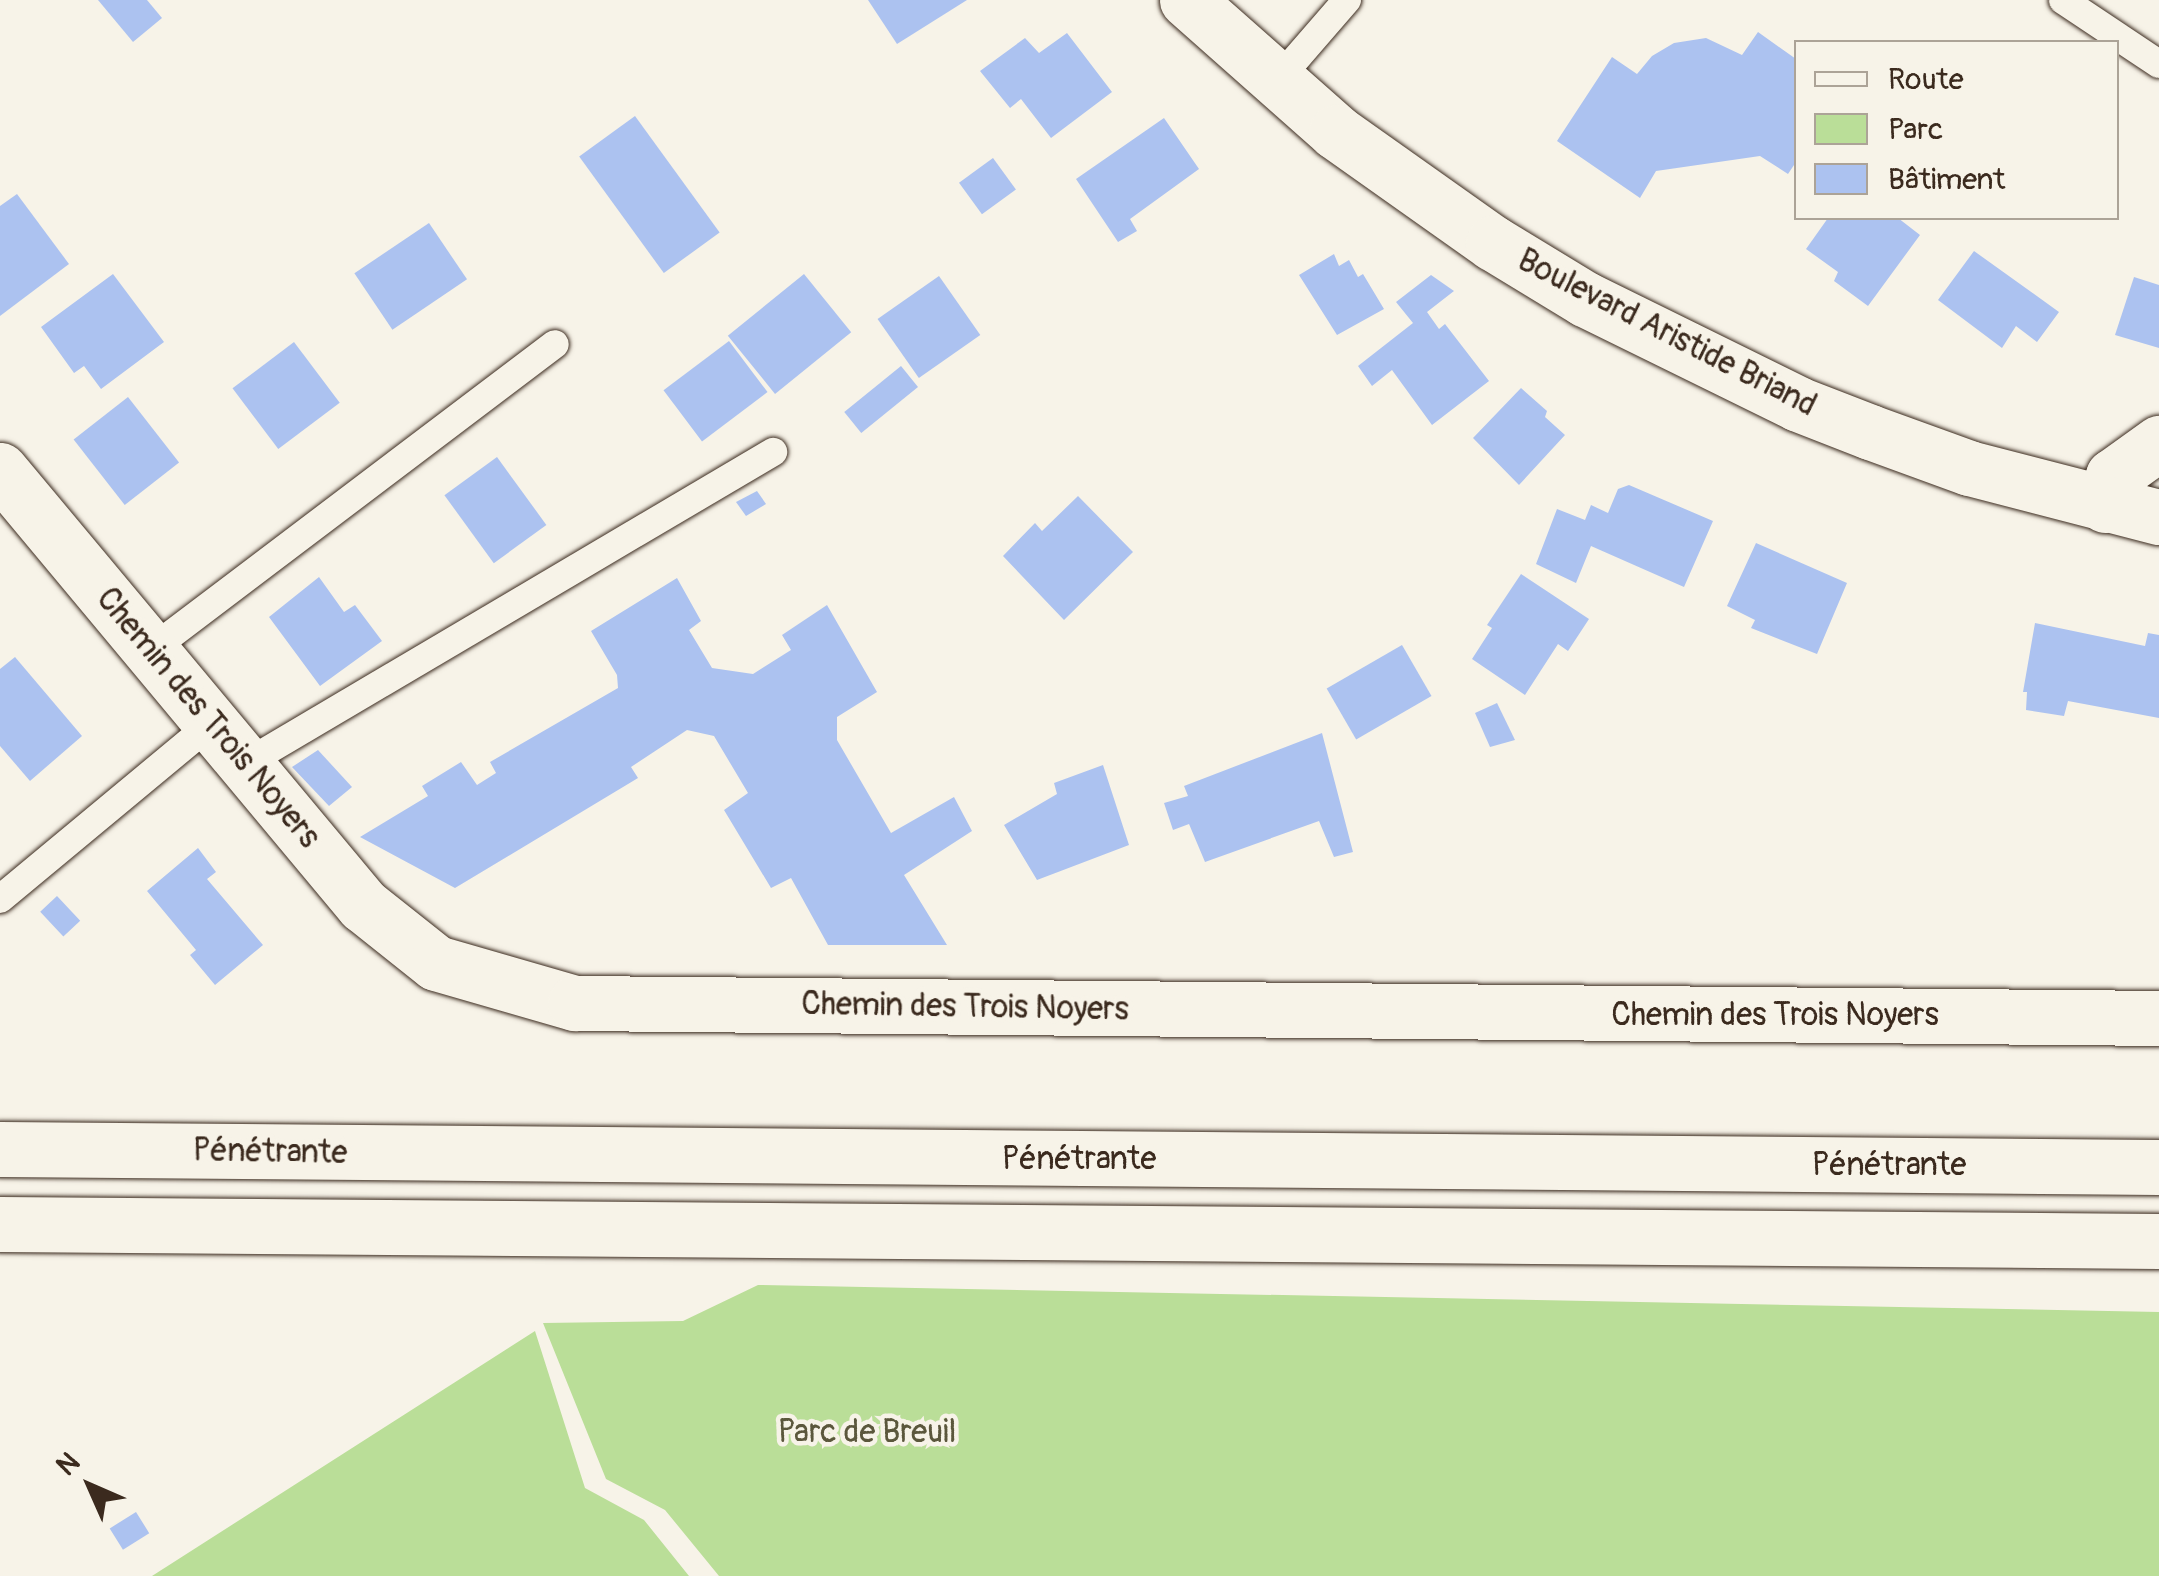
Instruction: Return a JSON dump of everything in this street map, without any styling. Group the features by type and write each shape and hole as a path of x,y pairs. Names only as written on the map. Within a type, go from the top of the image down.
{"main road":[{"name":"Boulevard Aristide Briand","path":"1187,0 1275,82 1391,173 1493,243 1585,299 1696,356 1870,432 1969,468 2159,517"},
{"path":"2105,505 2113,476 2159,443"},
{"name":"Chemin des Trois Noyers","path":"0,470 363,905 436,963 575,1003 2159,1018"},
{"name":"Pénétrante","path":"0,1149 2159,1167"},
{"path":"0,1224 2159,1240"}],"lane":[{"path":"1275,82 1347,0"},
{"path":"2063,0 2159,64"},
{"path":"152,649 555,344"},
{"path":"0,899 230,742 773,452"}],"green space":[{"name":"Parc de Breuil","path":"758,1285 2159,1312 2159,1576 719,1576 665,1510 606,1479 543,1323 683,1321"},
{"path":"535,1331 585,1488 644,1520 689,1576 152,1576"}],"building":[{"path":"98,0 147,0 162,18 133,42"},
{"path":"868,0 967,0 897,44"},
{"path":"1758,32 1794,58 1794,165 1788,174 1760,156 1656,171 1640,198 1557,141 1612,57 1637,74 1652,56 1674,43 1706,38 1742,55"},
{"path":"1067,33 1112,92 1051,138 1021,99 1010,108 980,71 1025,38 1039,53"},
{"path":"635,116 720,232 664,273 579,157"},
{"path":"1164,118 1199,169 1130,219 1137,231 1118,242 1076,179"},
{"path":"993,158 1016,190 982,214 959,183"},
{"path":"17,194 69,264 0,316 0,206"},
{"path":"1827,220 1901,220 1920,235 1868,306 1834,281 1838,272 1806,249"},
{"path":"429,223 467,279 392,330 354,273"},
{"path":"1974,251 2059,312 2037,342 2016,326 2002,348 1938,300"},
{"path":"1334,254 1339,266 1349,260 1358,277 1363,274 1384,309 1337,335 1299,275"},
{"path":"113,274 164,342 101,389 84,366 74,373 41,327"},
{"path":"804,274 851,332 775,394 728,336"},
{"path":"1431,275 1454,291 1427,312 1439,329 1445,324 1489,381 1432,425 1392,370 1372,386 1358,366 1413,323 1396,302"},
{"path":"939,276 980,335 919,378 878,319"},
{"path":"2134,277 2159,285 2159,348 2115,335"},
{"path":"729,341 768,392 702,441 664,390"},
{"path":"294,342 340,403 278,449 233,388"},
{"path":"901,366 918,387 861,433 844,412"},
{"path":"1521,388 1547,411 1545,417 1565,435 1519,485 1473,438"},
{"path":"128,397 179,462 125,505 74,439"},
{"path":"497,457 546,525 494,563 444,495"},
{"path":"1629,485 1713,521 1684,587 1591,546 1576,583 1536,564 1557,509 1585,520 1591,505 1608,513 1618,489"},
{"path":"757,491 766,504 746,516 736,502"},
{"path":"1078,496 1133,552 1064,620 1003,556 1035,523 1042,531"},
{"path":"1756,543 1847,583 1817,654 1751,628 1755,620 1727,606"},
{"path":"1521,574 1589,619 1568,651 1558,644 1525,695 1472,659 1492,628 1487,625"},
{"path":"319,577 344,612 355,605 382,641 320,686 269,617"},
{"path":"677,578 701,621 689,630 712,668 753,674 791,650 782,635 827,605 877,692 837,717 837,740 891,833 954,797 972,831 904,875 947,945 828,945 791,878 771,888 724,810 748,793 714,736 687,730 631,767 638,778 455,888 360,837 428,796 422,786 461,762 477,785 496,773 490,762 618,688 617,675 591,631"},
{"path":"2035,623 2145,646 2148,633 2159,635 2159,718 2068,701 2064,716 2026,710 2027,692 2023,692"},
{"path":"1402,645 1432,696 1356,740 1327,688"},
{"path":"15,657 82,736 30,781 0,746 0,669"},
{"path":"1497,703 1515,740 1490,747 1475,713"},
{"path":"1322,733 1353,852 1334,857 1319,821 1205,862 1189,824 1173,830 1164,803 1188,796 1184,786"},
{"path":"318,750 352,787 329,806 292,767"},
{"path":"1103,765 1129,845 1037,880 1004,825 1057,794 1054,783"},
{"path":"198,848 216,872 207,879 263,945 215,985 190,955 196,950 147,891"},
{"path":"57,896 80,921 63,937 40,912"},
{"path":"136,1512 149,1533 123,1550 110,1528"}]}
